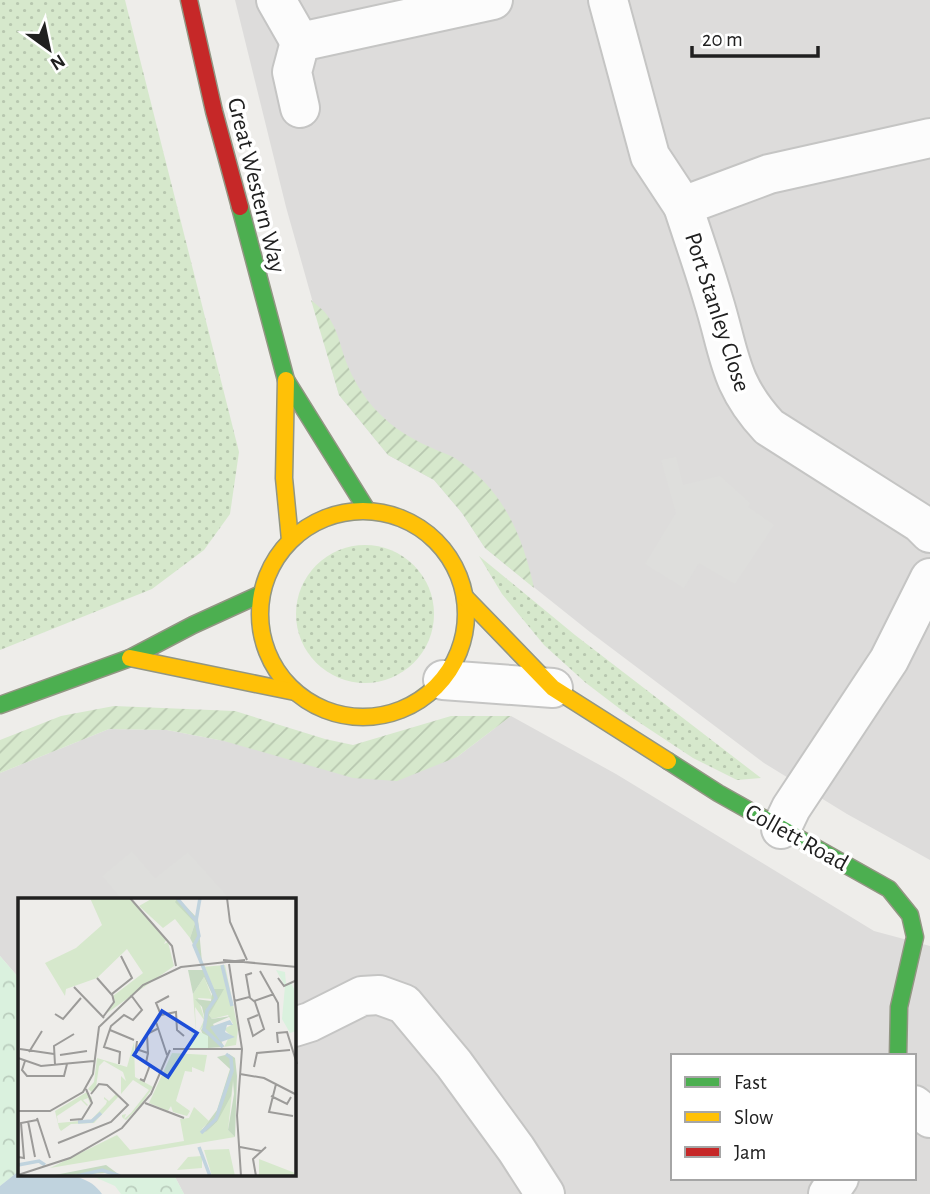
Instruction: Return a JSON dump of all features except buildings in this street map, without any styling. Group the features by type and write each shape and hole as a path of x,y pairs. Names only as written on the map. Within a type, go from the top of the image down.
{"street":[{"name":"Great Western Way","path":"189,0 214,111 286,380 284,478 290,540"},
{"path":"276,0 300,41 292,72 300,108"},
{"path":"300,41 493,0"},
{"name":"Port Stanley Close","path":"608,0 650,156 684,206 735,378 753,410 769,427 920,523 930,533"},
{"name":"Port Stanley Close","path":"684,206 769,174 930,138"},
{"name":"Great Western Way","path":"286,380 367,510"},
{"path":"367,510 402,518 432,536 454,563 465,597 466,626 458,655 443,680 418,702 388,715 355,718 322,710 295,692 277,672 265,648 260,621 261,594 272,565 290,540 313,524 339,513 367,510"},
{"path":"781,829 791,808 889,660 930,578"},
{"path":"0,705 130,658 261,594"},
{"name":"Collett Road","path":"465,597 553,688 718,793 889,889 906,904 917,930 917,944 898,1012 898,1054"},
{"path":"130,658 295,692"},
{"name":"Collett Road","path":"443,680 553,688"},
{"path":"296,1026 362,996 379,995 404,1004 454,1064 545,1194"},
{"path":"916,1107 930,1118"}],"shaded area":[{"path":"235,0 930,0 930,860 847,814 764,763 590,632 485,548 462,513 434,480 388,455 339,395 286,207"},
{"path":"676,457 683,485 720,476 750,503 748,507 774,525 735,584 699,563 684,588 645,564 676,513 661,460"},
{"path":"511,716 616,774 874,931 930,946 930,1194 184,1194 175,1176 296,1176 296,898 18,898 18,977 0,956 0,773 109,729 167,730 224,741 457,757"},
{"path":"132,851 155,878 188,852 229,898 120,898 102,876"}],"green space":[{"path":"0,0 125,0 239,452 230,514 204,550 152,589 0,650"},
{"path":"311,300 330,320 352,375 375,409 405,434 453,457 486,484 498,499 517,532 534,588 485,548 462,513 434,480 388,455 339,395"},
{"path":"365,545 391,551 414,565 428,588 434,614 428,640 414,663 391,677 365,683 339,677 316,663 302,640 296,614 302,588 316,565 339,551"},
{"path":"479,556 575,635 761,778 737,780 693,758 586,683 544,645 502,594"},
{"path":"114,706 235,711 353,745 451,716 511,716 457,757 397,781 353,778 224,741 167,730 109,729 0,773 0,740 61,716"},
{"path":"0,956 18,977 18,1172 0,1186"},
{"path":"92,1176 175,1176 184,1194 121,1194 115,1186"}],"water":[{"path":"18,1172 18,1176 75,1177 86,1180 102,1194 0,1194 0,1186"}],"traffic: fast":[{"path":"240,207 286,380 367,510"},
{"path":"0,705 130,658 261,594"},
{"path":"668,761 718,793 889,889 910,915 915,937 899,1007 898,1054"}],"traffic: slow":[{"path":"286,380 284,478 290,540"},
{"path":"363,511 402,519 420,528 436,541 449,557 458,575 466,614 458,653 449,671 436,687 420,700 402,709 363,717 324,709 306,700 290,687 277,671 268,653 260,614 268,575 277,557 290,541 306,528 324,519 363,511"},
{"path":"465,597 553,688 668,761"},
{"path":"130,658 295,692"}],"traffic: jam":[{"path":"189,0 214,111 240,207"}]}
